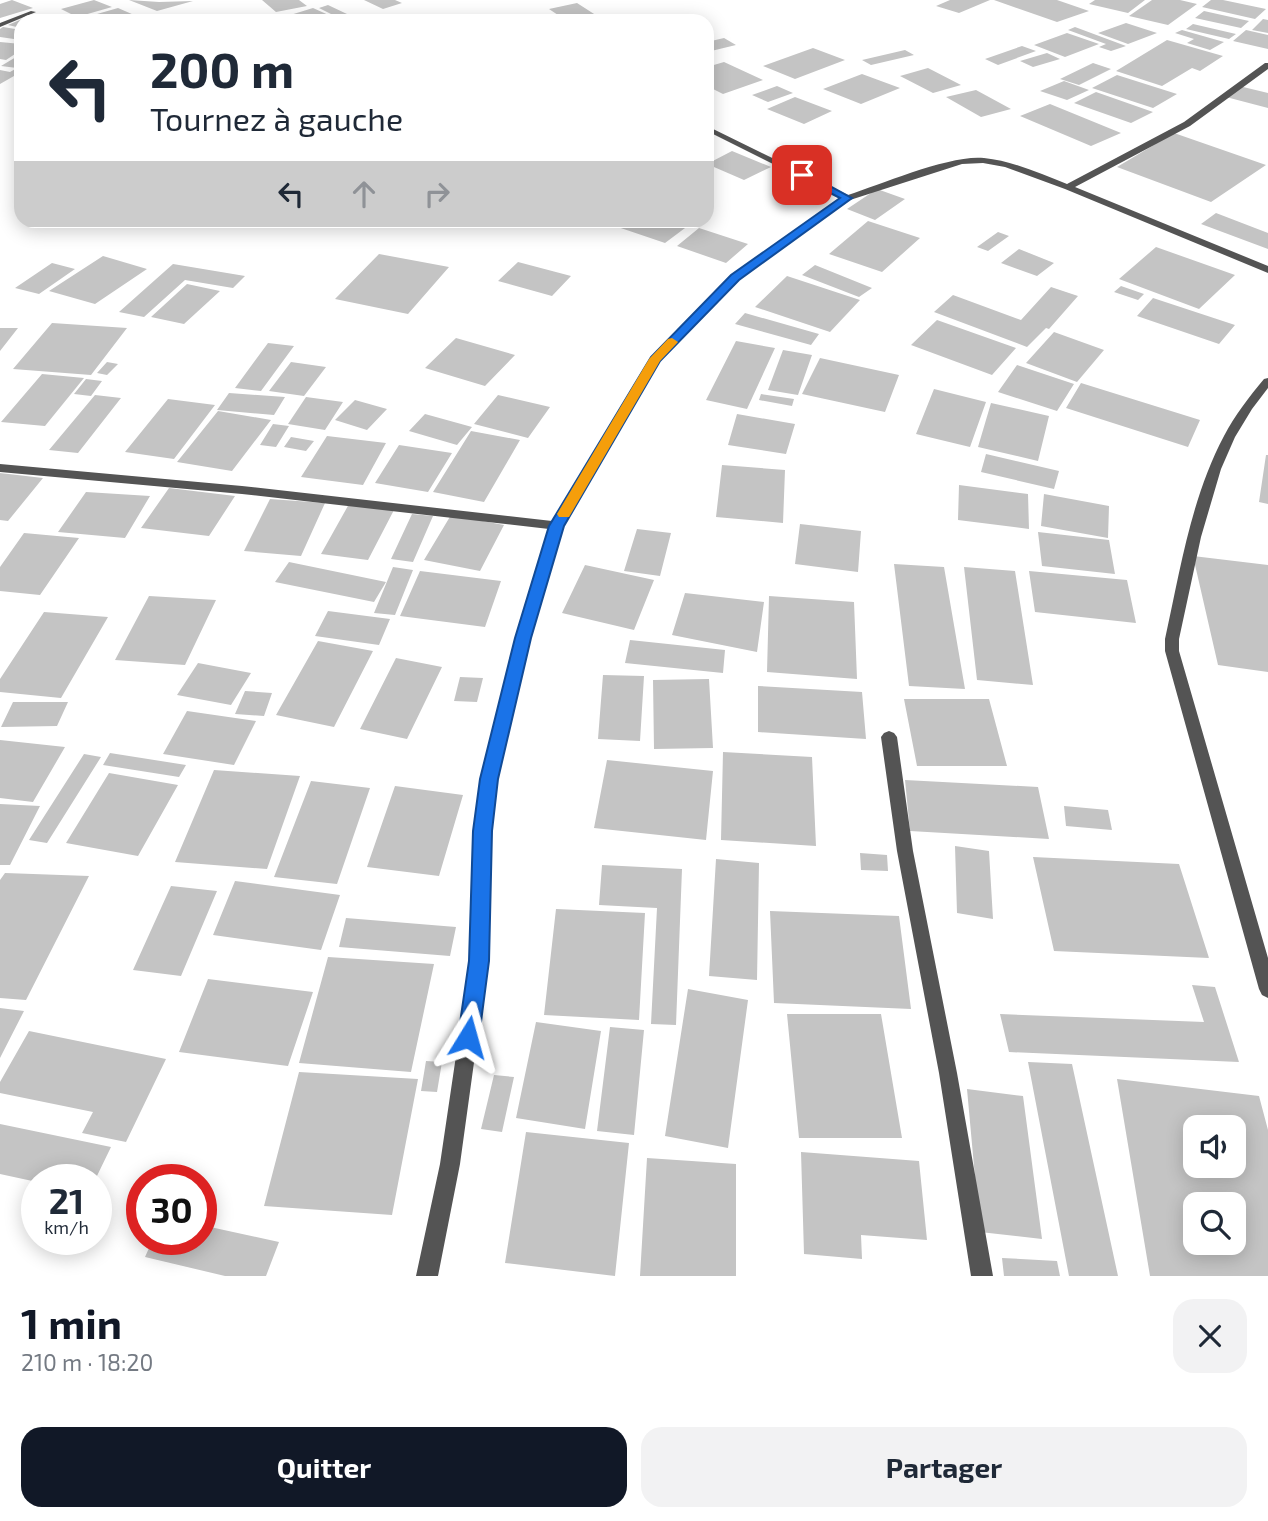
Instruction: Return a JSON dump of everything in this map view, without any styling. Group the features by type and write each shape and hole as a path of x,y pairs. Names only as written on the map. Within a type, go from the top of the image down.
{"street":[{"path":"28,14 33,12"},
{"path":"1068,187 1186,124 1268,65"},
{"path":"714,132 847,198"},
{"path":"426,1276 450,1164 479,961 483,831 489,779 523,638 556,526 655,359 735,277 847,198 961,161 983,160 1007,165 1068,187 1268,270"},
{"path":"1268,381 1252,397 1204,496 1172,639 1172,651 1268,989"},
{"path":"0,468 242,489 556,526"},
{"path":"889,737 905,850 948,1073 982,1276"}],"building":[{"path":"12,0 33,8 0,18 0,4"},
{"path":"94,0 112,7 88,14 71,14 61,9"},
{"path":"129,0 159,2 193,1 157,11"},
{"path":"262,0 299,0 307,6 276,12"},
{"path":"364,0 395,0 402,3 383,9"},
{"path":"950,0 990,0 959,13 936,6"},
{"path":"994,0 1057,0 1089,11 1057,22"},
{"path":"1095,0 1145,0 1128,13 1089,4"},
{"path":"1152,0 1180,0 1197,4 1168,25 1129,16"},
{"path":"1211,0 1266,9 1255,19 1202,7"},
{"path":"577,3 594,14 556,14 549,9"},
{"path":"328,5 347,14 331,14 319,8"},
{"path":"118,8 132,14 97,14"},
{"path":"313,8 326,14 294,14"},
{"path":"1204,11 1249,21 1241,28 1195,18"},
{"path":"1263,19 1268,20 1268,33 1252,30"},
{"path":"1126,23 1157,33 1128,44 1098,33"},
{"path":"1193,24 1236,34 1229,39 1186,29"},
{"path":"1075,27 1126,46 1111,51 1099,47 1106,44 1068,30"},
{"path":"0,29 14,29 14,39 0,37"},
{"path":"1182,30 1224,42 1210,50 1187,43 1194,39 1175,33"},
{"path":"1246,30 1268,35 1268,49 1233,41"},
{"path":"1067,33 1099,44 1065,57 1034,45"},
{"path":"724,38 736,45 714,50 714,40"},
{"path":"1167,40 1223,56 1200,71 1192,68 1162,86 1116,71"},
{"path":"0,42 14,43 14,55 6,60 0,59"},
{"path":"1022,46 1036,51 998,65 985,59"},
{"path":"813,48 845,60 795,79 763,66"},
{"path":"905,50 914,55 871,65 862,60"},
{"path":"1047,53 1060,59 1033,67 1020,61"},
{"path":"14,58 14,68 1,66"},
{"path":"724,62 763,80 723,94 714,90 714,65"},
{"path":"1093,63 1111,69 1079,85 1060,79"},
{"path":"928,68 961,85 933,93 900,76"},
{"path":"0,70 10,72 14,70 14,76 0,84"},
{"path":"862,74 900,88 861,104 823,89"},
{"path":"1117,75 1177,94 1153,108 1092,88"},
{"path":"1064,81 1089,90 1067,100 1040,91"},
{"path":"777,86 793,93 768,102 752,95"},
{"path":"1239,86 1268,93 1268,108 1226,97"},
{"path":"976,90 1011,109 981,117 946,97"},
{"path":"1096,92 1153,112 1131,123 1074,103"},
{"path":"795,97 832,111 804,124 767,109"},
{"path":"1050,104 1121,133 1091,146 1020,116"},
{"path":"1174,133 1266,165 1211,202 1117,167"},
{"path":"732,151 771,167 744,180 714,167 714,160"},
{"path":"877,189 905,199 875,220 847,209"},
{"path":"1216,213 1268,233 1268,249 1201,224"},
{"path":"868,221 920,238 882,272 829,254"},
{"path":"621,228 685,228 665,243"},
{"path":"699,228 748,244 726,263 677,246"},
{"path":"998,232 1009,236 988,251 977,247"},
{"path":"1156,247 1235,275 1199,309 1119,279"},
{"path":"1019,249 1054,263 1037,276 1001,263"},
{"path":"379,254 449,267 408,314 335,299"},
{"path":"103,256 147,269 95,304 49,291"},
{"path":"518,262 571,276 552,296 498,281"},
{"path":"52,263 75,269 39,294 15,288"},
{"path":"173,264 245,276 233,288 185,280 144,317 119,312"},
{"path":"815,265 872,288 859,297 802,275"},
{"path":"787,276 860,300 830,332 755,307"},
{"path":"187,284 220,291 184,324 151,317"},
{"path":"1121,286 1144,294 1138,300 1114,292"},
{"path":"1051,287 1078,296 1049,329 1046,328 1027,347 934,312 953,295 1021,320"},
{"path":"1153,298 1235,325 1219,344 1137,316"},
{"path":"745,313 819,334 811,345 735,324"},
{"path":"937,320 1016,348 992,375 911,345"},
{"path":"52,323 127,328 91,375 13,369"},
{"path":"0,328 18,328 0,351"},
{"path":"1054,332 1104,350 1077,382 1026,363"},
{"path":"456,338 515,355 485,386 425,368"},
{"path":"736,341 775,348 747,409 706,400"},
{"path":"268,343 294,346 261,391 235,388"},
{"path":"783,350 812,355 798,395 768,390"},
{"path":"820,358 899,375 885,412 802,394"},
{"path":"107,362 118,364 107,375 97,373"},
{"path":"291,362 326,367 304,396 269,391"},
{"path":"1017,365 1074,384 1057,411 998,392"},
{"path":"42,374 84,378 45,426 1,422"},
{"path":"86,379 102,381 91,396 74,394"},
{"path":"1081,383 1200,420 1188,447 1066,408"},
{"path":"934,389 986,402 970,447 916,434"},
{"path":"229,393 285,397 274,415 217,410"},
{"path":"761,394 794,399 792,406 759,400"},
{"path":"95,395 121,398 78,453 49,450"},
{"path":"498,395 550,407 528,438 474,424"},
{"path":"306,397 343,402 325,430 288,424"},
{"path":"168,399 215,405 174,459 125,452"},
{"path":"355,400 387,409 367,430 335,420"},
{"path":"991,403 1049,416 1038,461 978,447"},
{"path":"218,411 271,420 232,471 177,462"},
{"path":"425,414 472,427 457,445 409,431"},
{"path":"737,414 795,424 786,454 728,445"},
{"path":"273,424 289,426 276,447 260,445"},
{"path":"471,431 520,440 484,502 433,492"},
{"path":"327,436 386,443 363,485 301,477"},
{"path":"291,437 314,441 306,451 284,447"},
{"path":"399,445 452,453 428,492 375,483"},
{"path":"986,454 1059,471 1054,489 981,472"},
{"path":"1268,455 1268,504 1259,502"},
{"path":"722,465 785,470 783,523 716,517"},
{"path":"0,473 43,478 8,521 0,520"},
{"path":"959,485 1028,494 1029,529 958,520"},
{"path":"169,488 235,496 209,536 141,528"},
{"path":"86,492 150,496 125,538 58,532"},
{"path":"1044,494 1109,506 1108,538 1041,526"},
{"path":"270,499 325,503 301,556 244,551"},
{"path":"349,504 394,510 368,560 321,554"},
{"path":"412,514 433,516 413,562 391,559"},
{"path":"451,515 504,525 480,571 424,560"},
{"path":"800,524 861,531 858,572 795,564"},
{"path":"637,529 671,533 660,576 624,571"},
{"path":"1038,532 1109,540 1115,574 1042,566"},
{"path":"24,533 79,538 40,595 0,591 0,567"},
{"path":"1193,556 1268,565 1268,672 1218,665"},
{"path":"289,562 386,582 374,602 275,582"},
{"path":"894,564 944,567 965,689 909,686"},
{"path":"585,565 654,580 634,630 562,613"},
{"path":"393,567 413,570 395,615 374,613"},
{"path":"964,567 1015,571 1033,685 977,680"},
{"path":"420,571 501,581 485,627 400,616"},
{"path":"1029,571 1127,580 1136,623 1035,612"},
{"path":"685,593 764,602 757,652 672,635"},
{"path":"149,596 216,600 185,665 115,660"},
{"path":"769,596 854,602 857,679 767,672"},
{"path":"328,611 390,619 379,645 315,636"},
{"path":"44,612 108,617 61,698 0,692 0,679"},
{"path":"630,640 725,650 723,673 625,663"},
{"path":"318,641 373,651 334,727 276,715"},
{"path":"396,658 442,667 407,739 360,729"},
{"path":"198,663 251,673 231,705 177,695"},
{"path":"603,675 644,676 640,741 598,739"},
{"path":"460,677 483,678 477,702 454,701"},
{"path":"709,679 713,748 654,749 653,680"},
{"path":"758,686 862,692 866,739 758,732"},
{"path":"245,691 272,693 264,716 235,714"},
{"path":"904,699 989,699 1007,766 917,766"},
{"path":"13,702 68,702 57,726 1,727"},
{"path":"187,711 256,721 234,765 163,754"},
{"path":"0,740 65,747 33,802 0,798"},
{"path":"723,752 812,757 816,846 721,840"},
{"path":"110,753 186,765 179,777 103,765"},
{"path":"84,754 101,757 47,843 29,840"},
{"path":"607,760 713,771 706,840 594,828"},
{"path":"214,770 300,776 267,869 175,862"},
{"path":"109,773 178,785 138,856 66,843"},
{"path":"905,780 1038,787 1049,839 910,831"},
{"path":"311,781 370,788 337,884 274,877"},
{"path":"395,786 463,795 439,876 367,867"},
{"path":"0,804 40,806 10,865 0,865"},
{"path":"1064,806 1108,810 1112,830 1066,826"},
{"path":"955,846 989,851 993,919 957,913"},
{"path":"860,853 887,855 888,871 861,870"},
{"path":"1033,857 1179,864 1209,958 1054,951"},
{"path":"716,859 759,863 757,980 709,976"},
{"path":"602,865 682,869 676,1025 651,1024 657,908 599,905"},
{"path":"5,873 89,876 26,1000 0,998 0,880"},
{"path":"235,881 340,895 321,950 213,935"},
{"path":"171,886 217,891 181,976 133,970"},
{"path":"556,909 645,913 639,1020 544,1015"},
{"path":"770,911 899,916 911,1009 774,1003"},
{"path":"346,918 456,927 450,956 339,947"},
{"path":"328,957 434,964 411,1072 299,1063"},
{"path":"208,979 313,992 288,1066 179,1052"},
{"path":"1192,985 1215,987 1239,1062 1009,1052 1000,1014 1204,1022"},
{"path":"688,989 748,1000 728,1148 665,1136"},
{"path":"0,1008 24,1011 0,1058"},
{"path":"787,1014 881,1014 902,1138 799,1138"},
{"path":"536,1022 601,1031 585,1129 516,1118"},
{"path":"610,1027 644,1030 634,1135 597,1131"},
{"path":"29,1031 166,1059 126,1142 82,1133 93,1112 0,1093 0,1082"},
{"path":"426,1061 442,1062 437,1092 421,1091"},
{"path":"1028,1062 1072,1064 1118,1276 1069,1276"},
{"path":"299,1072 418,1079 392,1215 264,1206"},
{"path":"494,1075 514,1077 502,1132 481,1129"},
{"path":"1117,1079 1259,1096 1268,1130 1268,1276 1150,1276"},
{"path":"967,1089 1023,1096 1042,1239 980,1232"},
{"path":"0,1124 111,1147 103,1164 21,1164 21,1179 0,1174"},
{"path":"526,1132 629,1143 615,1276 505,1263"},
{"path":"801,1152 919,1161 927,1240 861,1235 862,1259 804,1254"},
{"path":"647,1158 736,1164 736,1276 640,1276"},
{"path":"217,1228 279,1242 266,1276 225,1276 145,1257 217,1255"},
{"path":"1002,1258 1057,1261 1060,1276 1004,1276"}],"slow traffic":[{"path":"564,514 655,359 672,342"}],"route":[{"path":"468,1037 479,961 483,831 489,779 523,638 556,526 655,359 735,277 847,198 802,175"}]}
